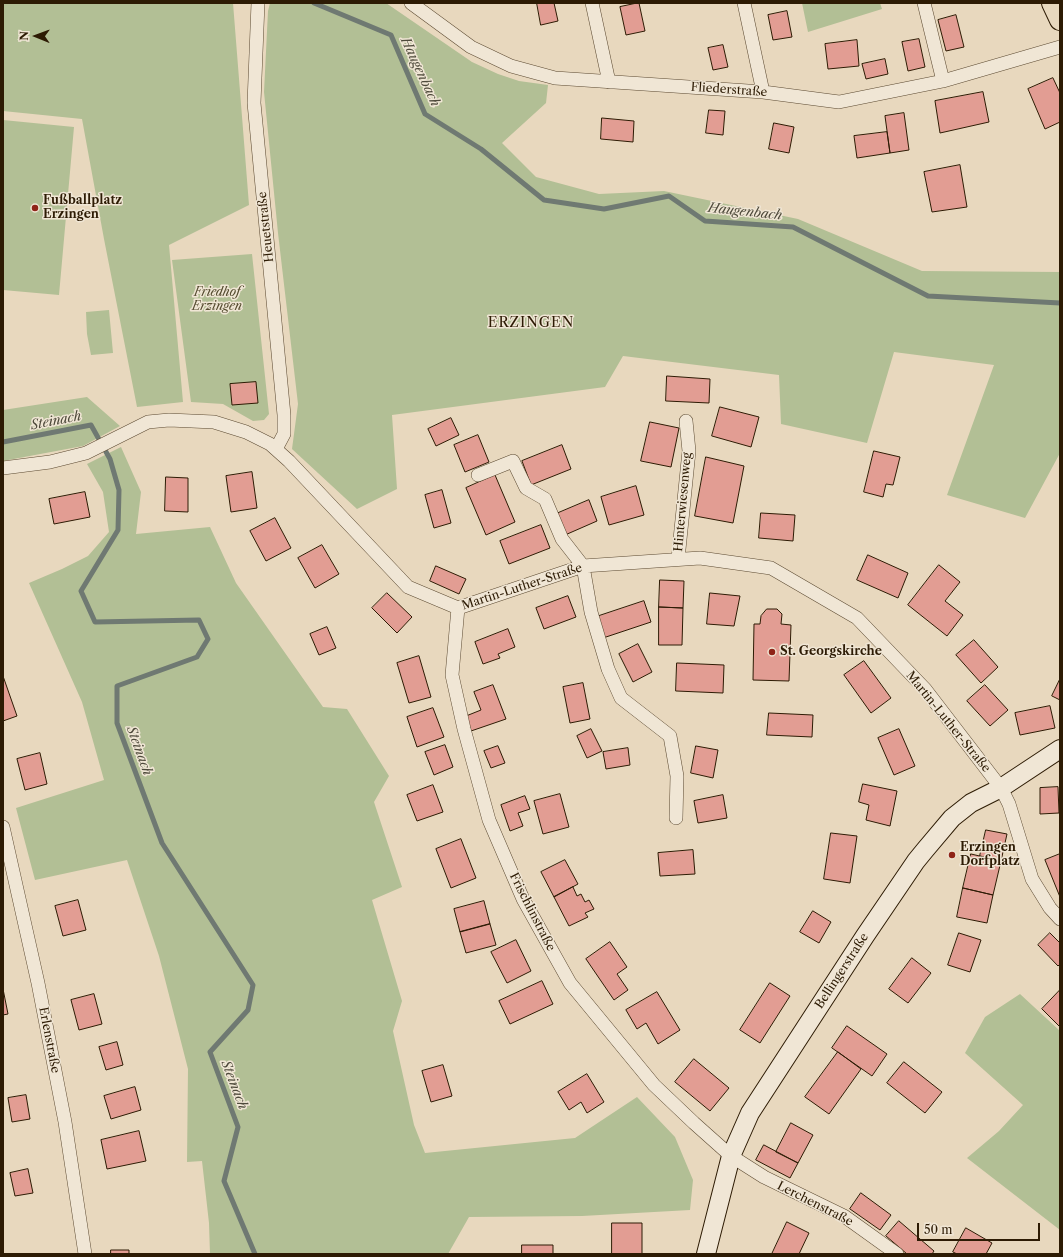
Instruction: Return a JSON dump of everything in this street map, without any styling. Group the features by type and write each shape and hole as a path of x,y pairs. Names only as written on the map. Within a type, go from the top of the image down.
{"main road":[{"path":"1052,3 1060,20"}],"street":[{"name":"Heuetstraße","path":"258,3 254,102 284,415 284,434 276,449"},
{"name":"Fliederstraße","path":"412,3 471,47 511,66 555,78 763,92 839,102 943,81 1060,47"},
{"path":"592,3 609,82"},
{"path":"744,3 763,92"},
{"path":"924,3 943,81"},
{"name":"Martin-Luther-Straße","path":"3,468 50,462 86,453 148,422 169,420 214,422 246,432 270,444 289,461 408,587 458,608 583,566 700,558 771,568 858,618 925,689 1001,788 1009,804 1032,879 1050,908 1060,920"},
{"name":"Hinterwiesenweg","path":"678,560 688,452 686,421"},
{"path":"478,475 513,460 526,488 545,499 562,539 583,566 591,612 608,669 621,698 670,736 677,776 676,818"},
{"name":"Frischlinstraße","path":"458,608 452,674 464,729 489,820 523,899 570,984 654,1085 694,1124 731,1156"},
{"name":"Bellingerstraße","path":"706,1254 731,1156 750,1113 865,936 924,850 952,818 971,803 1001,788 1060,748"},
{"name":"Erlenstraße","path":"3,827 38,983 66,1122 85,1254"},
{"name":"Lerchenstraße","path":"731,1156 764,1177 844,1216 897,1254"}],"green space":[{"path":"3,3 233,3 249,205 169,245 183,402 137,407 82,119 3,111"},
{"path":"270,3 386,3 472,62 498,74 519,81 548,85 546,103 502,143 536,177 599,194 664,191 798,219 922,271 1060,272 1060,453 1025,518 947,495 994,365 894,352 867,443 781,424 779,375 623,356 605,387 392,415 397,489 357,509 292,449 298,404 278,233 264,92 268,11"},
{"path":"802,3 880,3 882,9 808,32"},
{"name":"Fußballplatz Erzingen","path":"3,120 74,127 59,295 3,290"},
{"name":"Friedhof Erzingen","path":"252,254 269,414 264,420 253,421 223,404 191,402 172,260"},
{"path":"109,310 113,353 91,355 87,334 86,312"},
{"path":"87,397 120,426 83,446 3,461 3,410"},
{"path":"121,447 141,492 136,534 210,527 236,583 323,707 347,709 389,776 374,802 402,887 372,900 402,1001 393,1031 414,1125 425,1153 575,1138 637,1097 675,1137 693,1180 690,1210 582,1216 469,1217 448,1254 210,1254 209,1223 202,1161 187,1162 188,1069 159,956 127,860 35,880 16,808 104,780 82,702 29,583 88,556 109,532 103,492 87,464"},
{"path":"1020,994 1060,1031 1060,1230 967,1158 999,1131 1023,1105 965,1053 985,1017"}],"building":[{"path":"537,3 554,3 558,21 541,25"},
{"path":"639,3 645,31 626,35 620,7"},
{"path":"787,11 792,37 773,40 768,15"},
{"path":"956,15 964,47 946,51 938,20"},
{"path":"919,39 925,67 908,71 902,42"},
{"path":"857,40 859,66 828,69 825,44"},
{"path":"723,45 728,67 713,70 708,48"},
{"path":"885,59 888,74 866,79 862,64"},
{"path":"1053,78 1060,93 1060,122 1045,129 1028,89"},
{"path":"983,92 989,122 940,133 935,101"},
{"path":"709,110 725,111 723,135 706,133"},
{"path":"904,113 909,150 890,153 885,116"},
{"path":"602,118 634,121 633,142 601,139"},
{"path":"774,123 794,127 789,153 769,149"},
{"path":"887,132 890,153 857,158 854,136"},
{"path":"960,165 967,207 932,212 924,172"},
{"path":"667,376 710,379 709,403 666,401"},
{"path":"256,382 258,403 232,405 230,384"},
{"path":"720,407 759,417 751,447 712,436"},
{"path":"451,418 459,435 436,446 428,429"},
{"path":"650,422 679,428 671,467 641,461"},
{"path":"478,435 489,462 465,472 454,445"},
{"path":"562,445 571,469 531,485 522,461"},
{"path":"874,451 900,457 893,485 886,484 883,497 864,492"},
{"path":"706,457 744,466 733,523 695,516"},
{"path":"252,472 257,508 231,512 226,476"},
{"path":"495,475 515,522 486,535 466,488"},
{"path":"166,477 188,478 188,512 165,511"},
{"path":"636,486 644,515 609,525 601,497"},
{"path":"442,490 451,523 434,528 425,495"},
{"path":"85,492 90,517 54,524 49,499"},
{"path":"589,500 597,521 565,535 556,514"},
{"path":"761,513 795,515 793,541 759,538"},
{"path":"275,518 291,548 266,561 250,531"},
{"path":"541,525 550,548 509,564 500,541"},
{"path":"322,545 339,574 315,588 298,558"},
{"path":"868,555 908,573 898,598 857,580"},
{"path":"939,565 960,582 945,601 963,615 947,636 908,605"},
{"path":"436,566 466,579 459,594 430,581"},
{"path":"660,580 684,581 683,608 659,607"},
{"path":"387,593 412,617 397,633 372,608"},
{"path":"710,593 740,596 734,626 707,624"},
{"path":"568,596 576,617 544,629 536,608"},
{"path":"644,601 651,622 603,638 596,617"},
{"path":"659,607 683,608 682,645 659,645"},
{"name":"St. Georgskirche","path":"767,609 777,609 782,614 781,624 791,625 789,681 753,680 754,624 760,624 761,616"},
{"path":"327,627 336,648 319,655 310,634"},
{"path":"508,629 515,647 498,654 500,658 483,664 475,642"},
{"path":"974,640 998,667 981,683 956,655"},
{"path":"638,644 652,672 633,682 619,654"},
{"path":"419,656 431,697 409,703 397,663"},
{"path":"864,661 891,698 871,713 844,675"},
{"path":"677,663 724,665 723,693 676,691"},
{"path":"3,676 17,716 3,721"},
{"path":"1060,679 1060,700 1052,696"},
{"path":"583,683 590,719 570,723 563,687"},
{"path":"493,685 506,719 471,731 466,716 481,710 474,692"},
{"path":"985,685 1008,710 990,726 967,701"},
{"path":"1050,706 1055,728 1020,735 1015,713"},
{"path":"433,708 444,737 417,747 407,717"},
{"path":"769,713 813,715 812,737 767,735"},
{"path":"591,729 602,751 587,758 577,736"},
{"path":"899,729 915,766 894,775 878,738"},
{"path":"445,745 453,767 434,775 425,752"},
{"path":"498,746 505,763 491,768 484,751"},
{"path":"696,746 718,750 713,778 691,773"},
{"path":"628,748 630,765 606,769 603,752"},
{"path":"40,753 47,784 25,790 17,759"},
{"path":"863,784 897,791 890,826 866,820 869,805 859,802"},
{"path":"433,785 443,812 417,821 407,795"},
{"path":"1058,787 1059,813 1040,814 1040,788"},
{"path":"560,794 569,827 543,834 534,801"},
{"path":"723,795 727,818 698,823 694,801"},
{"path":"525,796 530,809 518,813 523,826 510,831 501,805"},
{"path":"986,830 1007,834 1001,861 980,856"},
{"path":"831,833 857,836 850,883 824,879"},
{"path":"461,839 476,878 451,888 436,849"},
{"path":"693,850 695,874 660,876 658,853"},
{"path":"971,854 1001,861 993,895 963,888"},
{"path":"1060,854 1060,897 1045,860"},
{"path":"565,860 578,884 554,897 541,872"},
{"path":"573,887 577,896 581,894 585,902 589,900 594,909 585,913 588,917 569,926 554,897"},
{"path":"963,888 993,895 987,923 957,917"},
{"path":"78,900 86,930 63,936 55,906"},
{"path":"484,901 490,924 460,932 454,909"},
{"path":"813,911 831,922 819,943 800,932"},
{"path":"490,924 496,945 466,953 460,932"},
{"path":"959,933 981,940 970,972 948,965"},
{"path":"1050,933 1060,943 1060,964 1058,966 1038,945"},
{"path":"516,940 531,971 507,983 491,952"},
{"path":"610,942 627,967 617,974 628,990 614,1000 586,959"},
{"path":"912,958 931,973 908,1003 889,989"},
{"path":"542,981 553,1004 510,1024 499,1001"},
{"path":"770,983 790,996 760,1043 740,1030"},
{"path":"3,989 8,1014 3,1015"},
{"path":"1060,990 1060,1027 1042,1009"},
{"path":"657,992 680,1030 658,1044 646,1023 637,1029 626,1010"},
{"path":"94,994 102,1024 79,1030 71,1000"},
{"path":"847,1026 887,1054 872,1076 832,1048"},
{"path":"117,1042 123,1065 106,1070 99,1047"},
{"path":"838,1052 861,1069 829,1114 805,1097"},
{"path":"694,1059 729,1088 710,1111 675,1082"},
{"path":"904,1062 942,1092 925,1113 887,1083"},
{"path":"443,1065 452,1096 431,1102 422,1071"},
{"path":"587,1074 604,1102 587,1113 581,1102 569,1110 558,1092"},
{"path":"135,1087 141,1110 111,1119 104,1096"},
{"path":"26,1095 30,1119 12,1122 8,1098"},
{"path":"791,1123 813,1135 798,1163 776,1152"},
{"path":"139,1131 146,1161 107,1169 101,1140"},
{"path":"764,1145 798,1163 790,1178 756,1160"},
{"path":"28,1169 33,1193 15,1196 10,1173"},
{"path":"861,1193 891,1215 880,1230 850,1209"},
{"path":"899,1221 934,1251 932,1254 907,1254 886,1236"},
{"path":"787,1222 809,1233 799,1254 772,1254"},
{"path":"612,1223 642,1223 642,1254 612,1254"},
{"path":"966,1228 992,1243 986,1254 957,1254 953,1252"},
{"path":"522,1245 553,1245 553,1254 522,1254"},
{"path":"111,1250 129,1250 129,1254 111,1254"}],"waterway":[{"name":"Haugenbach","path":"314,3 391,35 425,114 481,149 544,200 604,209 669,196 705,221 793,227 928,296 1060,303"},
{"name":"Steinach","path":"3,442 91,425 110,459 119,490 118,530 81,591 95,622 199,620 208,639 197,657 117,686 117,723 162,843 253,985 248,1010 210,1052 238,1127 224,1181 255,1254"}],"place":[{"name":"Fußballplatz Erzingen","path":"35,208"},
{"name":"St. Georgskirche","path":"772,652"},
{"name":"Erzingen Dorfplatz","path":"952,855"}],"district":[{"name":"ERZINGEN","path":"531,323"}]}
